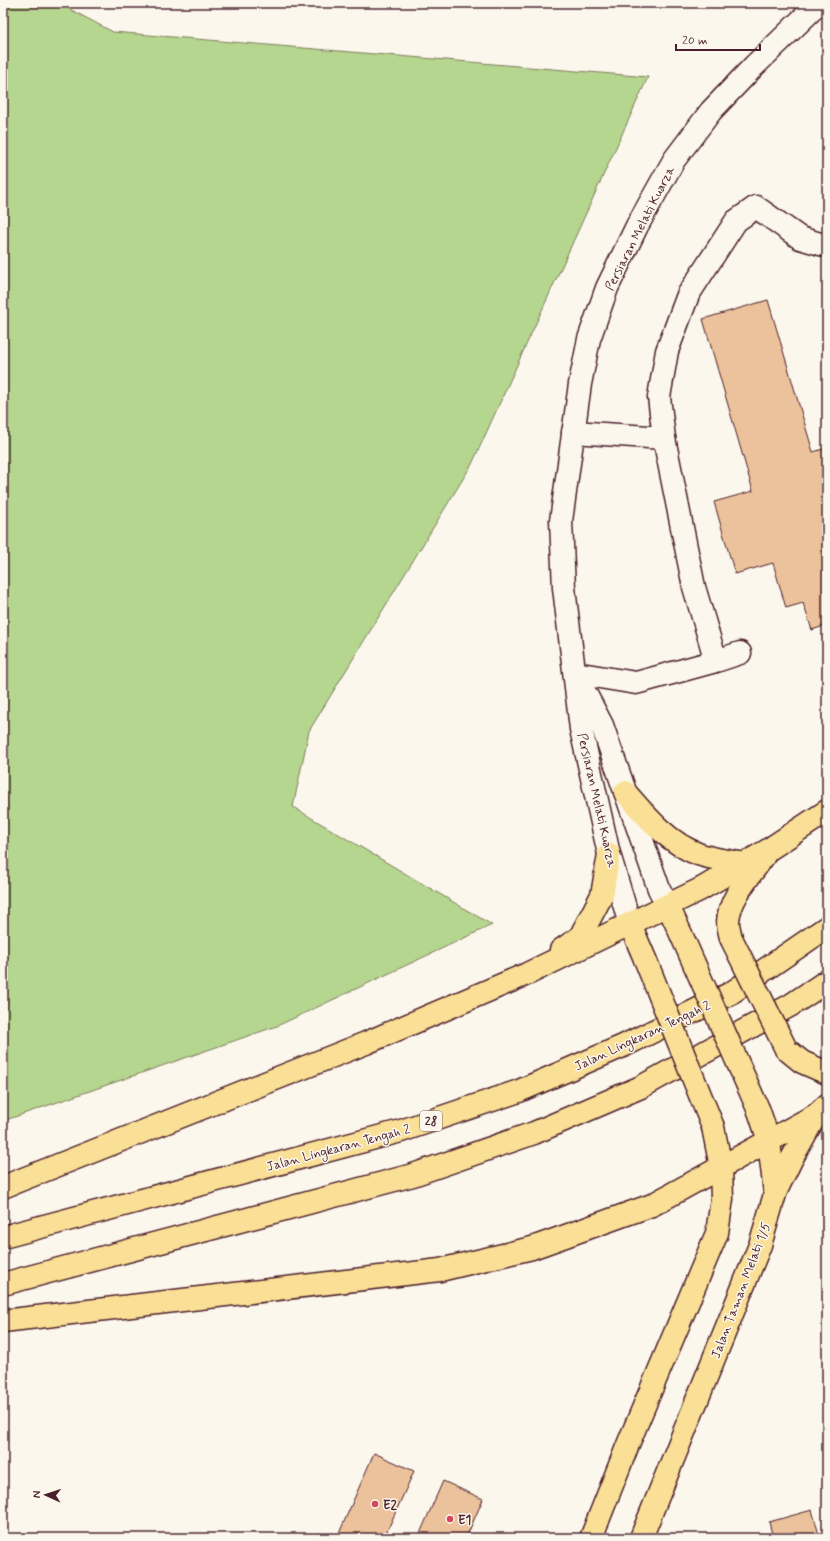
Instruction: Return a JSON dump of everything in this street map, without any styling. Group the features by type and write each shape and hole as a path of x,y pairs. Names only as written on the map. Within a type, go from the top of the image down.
{"main road":[{"path":"625,792 658,829 679,844 698,854 744,864"},
{"path":"3,1187 366,1043 527,974 701,889 768,850 827,811"},
{"path":"768,850 739,892 730,909 728,922 731,938 786,1049 802,1062 827,1073"},
{"path":"527,974 580,937 602,895 609,854"},
{"name":"Jalan Taman Melati 1/5","path":"641,1538 760,1245 775,1194 769,1141 759,1111 668,906"},
{"path":"591,1538 629,1442 717,1233 722,1199 722,1167 713,1128 630,924"},
{"name":"Jalan Lingkaran Tengah 2","path":"3,1237 401,1131 519,1091 623,1046 731,994 827,927"},
{"path":"3,1284 413,1175 534,1134 641,1087 791,1005 827,981"},
{"path":"3,1321 440,1270 532,1248 652,1205 769,1141 822,1110"},
{"path":"775,1194 791,1160 822,1110"}],"street":[{"name":"Persiaran Melati Kuarza","path":"630,924 609,854 581,729 564,588 561,520 580,384 589,339 607,288 637,226 674,160 711,111 754,66 820,3"},
{"path":"716,661 694,587 664,438 660,397 667,351 688,295 736,221 756,207 800,238 827,246"},
{"path":"573,432 664,438"},
{"path":"575,673 636,683 740,653"},
{"name":"Persiaran Melati Kuarza","path":"575,673 602,725 659,889 668,906"}],"green space":[{"path":"3,3 58,3 113,32 648,77 472,464 309,731 293,807 492,925 277,1026 3,1121"}],"building":[{"path":"768,300 813,452 827,448 827,625 812,630 803,603 786,608 773,563 735,574 714,502 753,491 703,319"},
{"name":"E2","path":"374,1453 414,1471 384,1538 337,1538"},
{"name":"E1","path":"443,1481 483,1499 466,1538 418,1538"},
{"path":"812,1510 820,1538 773,1538 769,1522"}],"place":[{"name":"E2","path":"375,1504"},
{"name":"E1","path":"450,1519"}]}
